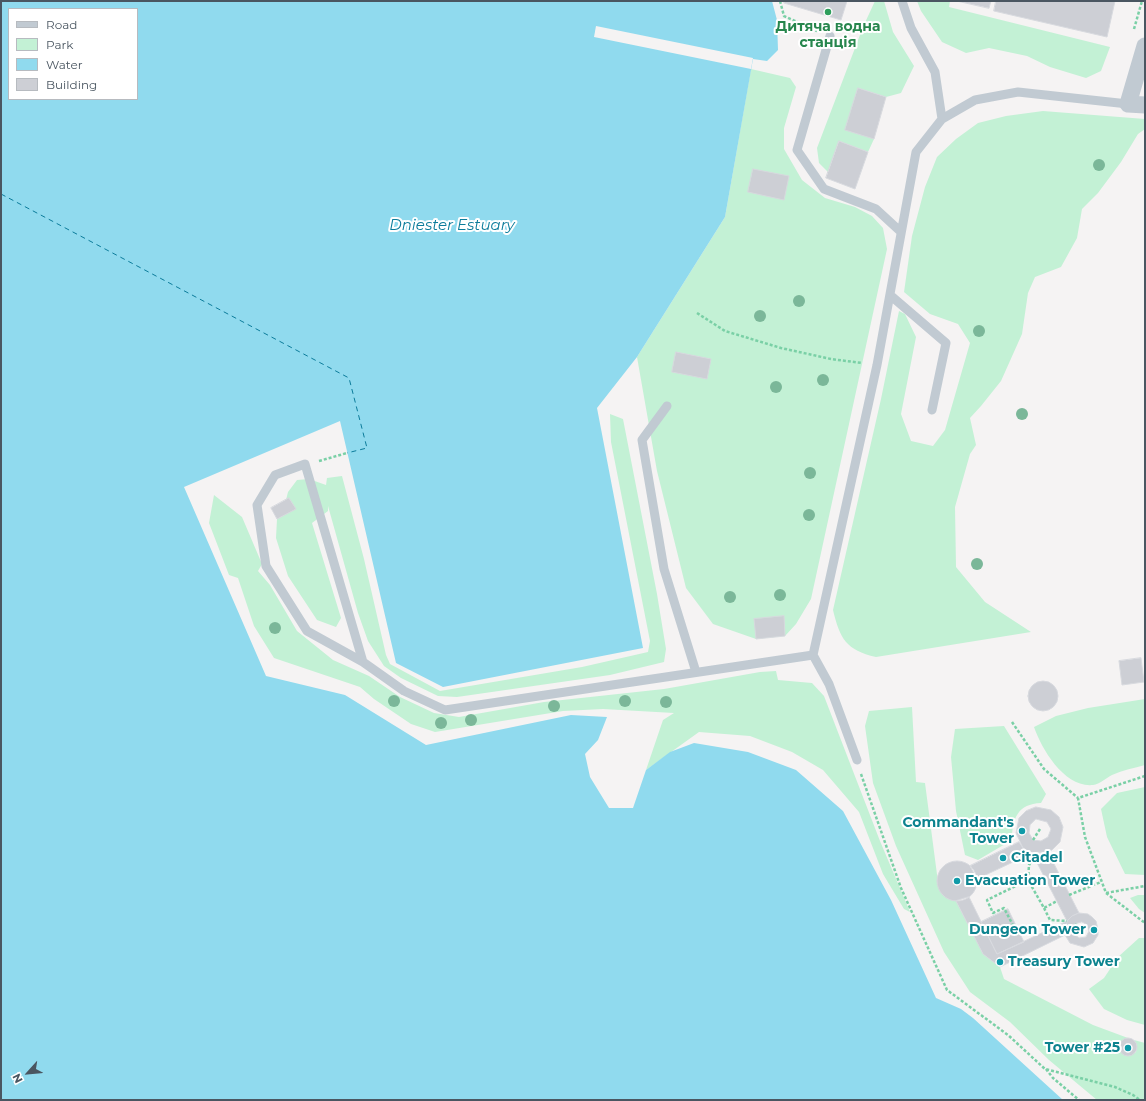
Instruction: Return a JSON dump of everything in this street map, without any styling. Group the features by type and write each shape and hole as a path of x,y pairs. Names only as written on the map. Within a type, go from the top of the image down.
{"street":[{"path":"1145,46 1128,104 1145,105"}],"lane":[{"path":"902,1 911,28 935,72 942,120"},
{"path":"830,36 797,150 824,189 876,209 901,232"},
{"path":"857,760 829,684 813,655 877,365 916,152 942,120 975,100 1018,92 1128,104"},
{"path":"890,295 946,343 932,410"},
{"path":"667,406 642,440 664,569 696,672"},
{"path":"363,662 305,464 274,475 257,505 266,566 306,631 363,662 404,691 445,710 813,655"}],"path":[{"path":"780,1 784,16 830,36"},
{"path":"697,313 725,331 781,348 831,359 877,365"},
{"path":"305,464 347,453"},
{"path":"1012,722 1044,769 1078,798 1085,837 1106,893 1145,923"},
{"path":"857,760 901,888 947,990 1008,1034 1053,1078 1079,1100"},
{"path":"1078,798 1145,776"},
{"path":"1033,840 1040,830"},
{"path":"1034,857 1029,865 1028,880 1050,920 1067,921"},
{"path":"1018,935 1004,908 993,913 987,900 1028,880"},
{"path":"1069,895 1101,882"},
{"path":"1106,893 1145,886"},
{"path":"1044,908 1057,901"},
{"path":"1075,924 1081,930"},
{"path":"1045,1069 1115,1087 1133,1095 1140,1100"}],"green space":[{"path":"875,1 884,1 893,32 914,66 901,93 886,97 858,88 874,139 868,152 839,141 828,172 819,163 817,148 863,27"},
{"path":"917,1 950,1 949,7 1110,47 1101,71 1086,78 1050,67 1027,56 989,48 966,53 942,42 921,11"},
{"path":"751,69 790,78 796,87 784,128 784,149 802,180 825,198 855,207 872,216 883,228 887,249 811,599 796,624 785,636 756,639 713,624 686,588 657,471 637,357 725,217"},
{"path":"1043,111 1145,119 1145,129 1138,134 1121,162 1098,193 1082,209 1077,238 1061,267 1035,277 1028,293 1022,334 1001,381 970,418 976,445 970,454 955,507 956,567 985,602 1031,632 876,657 866,654 851,647 846,642 838,629 833,610 881,399 899,311 905,314 916,337 901,414 911,441 933,446 945,430 970,343 958,324 930,314 904,292 912,236 925,187 937,157 956,139 978,123 1006,116"},
{"path":"610,414 623,419 657,594 666,649 664,662 610,675 457,697 438,696 401,678 384,666 368,641 358,613 328,506 328,511 312,523 341,618 336,627 317,620 288,576 276,538 277,519 295,509 289,498 286,500 288,492 297,480 309,479 326,485 327,478 342,476 364,559 386,655 390,664 440,691 582,667 648,652 650,641 611,442"},
{"path":"214,495 242,517 262,564 258,571 270,585 297,631 333,660 369,676 400,697 434,713 459,717 544,702 664,689 760,672 776,671 778,680 812,683 824,696 880,841 910,912 904,909 883,874 859,812 823,770 792,752 750,736 699,732 646,770 663,720 674,713 603,709 563,711 435,732 411,724 374,699 360,687 274,658 254,626 238,578 229,575 209,523"},
{"path":"1145,699 1145,765 1116,773 1093,785 1083,784 1064,774 1049,756 1034,727 1056,716 1088,708"},
{"path":"912,707 916,782 925,783 940,889 946,897 956,901 983,954 1000,967 1004,979 1093,1025 1128,1038 1122,1041 1120,1046 1124,1055 1131,1055 1136,1052 1137,1045 1134,1040 1145,1043 1145,1100 1097,1100 1049,1060 1010,1022 970,992 944,952 896,846 873,783 865,726 869,711"},
{"path":"1004,726 1046,794 1041,803 1027,806 1018,814 1013,825 1012,840 978,860 965,855 956,811 951,757 955,729"},
{"path":"1145,787 1145,875 1125,874 1107,837 1101,809 1117,793"},
{"path":"1138,895 1145,895 1145,913 1139,909 1130,898"},
{"path":"1139,938 1145,938 1145,1025 1127,1020 1104,1009 1089,989 1104,978 1118,957"}],"water":[{"name":"Dniester Estuary","path":"1,1 772,1 777,20 778,50 767,61 753,59 725,217 637,357 597,408 643,648 443,687 396,663 340,421 184,487 266,676 345,695 426,745 571,715 607,717 598,740 585,754 590,777 609,808 633,808 646,770 670,752 694,743 748,752 796,770 843,811 891,900 936,998 961,1009 973,1018 1063,1100 1,1100"}],"pier":[{"path":"596,26 753,58 751,69 594,37"}],"building":[{"name":"Дитяча водна станція","path":"785,1 847,1 841,20 784,3"},
{"path":"957,1 991,1 989,8"},
{"path":"996,1 1115,1 1107,37 994,11"},
{"path":"858,88 886,97 874,139 845,130"},
{"path":"839,141 868,152 855,189 826,178"},
{"path":"753,169 789,176 784,200 748,192"},
{"path":"676,352 711,359 707,379 672,372"},
{"path":"289,498 296,509 277,519 271,508"},
{"path":"784,616 785,636 756,639 754,619"},
{"path":"1141,658 1144,682 1122,685 1119,661"},
{"path":"1043,681 1053,686 1058,696 1053,706 1043,711 1033,706 1028,696 1033,686"},
{"name":"Commandant's Tower","path":"1036,807 1051,810 1059,817 1063,827 1060,842 1052,850 1043,854 1032,853 1023,848 1016,833 1019,818 1026,811","holes":["1036,819 1047,822 1051,829 1048,837 1041,841 1033,840 1029,833 1030,825"]},
{"path":"1019,842 1023,848 1032,853 977,879 970,866"},
{"path":"1048,852 1079,913 1072,916 1067,921 1032,853"},
{"name":"Evacuation Tower","path":"957,861 965,863 971,867 975,873 977,881 975,889 971,895 965,899 957,901 949,899 943,895 939,889 937,881 939,873 943,867 949,863"},
{"path":"969,897 997,954 1067,921 1065,935 1000,967 983,954 956,901"},
{"path":"1008,909 1024,942 997,954 981,922"},
{"name":"Dungeon Tower","path":"1079,913 1088,914 1096,921 1098,935 1093,943 1084,947 1070,943 1065,935 1067,921 1072,916","holes":["1082,922 1086,924 1089,931 1086,937 1079,938 1073,933 1075,924"]},
{"name":"Tower #25","path":"1128,1038 1134,1041 1137,1047 1134,1053 1128,1056 1122,1053 1119,1047 1122,1041"}],"ferry route":[{"path":"1,194 349,378 367,448 347,453"}],"place":[{"name":"Дитяча водна станція","path":"828,12"},
{"name":"Commandant's Tower","path":"1022,831"},
{"name":"Citadel","path":"1003,858"},
{"name":"Evacuation Tower","path":"957,881"},
{"name":"Dungeon Tower","path":"1094,930"},
{"name":"Treasury Tower","path":"1000,962"},
{"name":"Tower #25","path":"1128,1048"}]}
